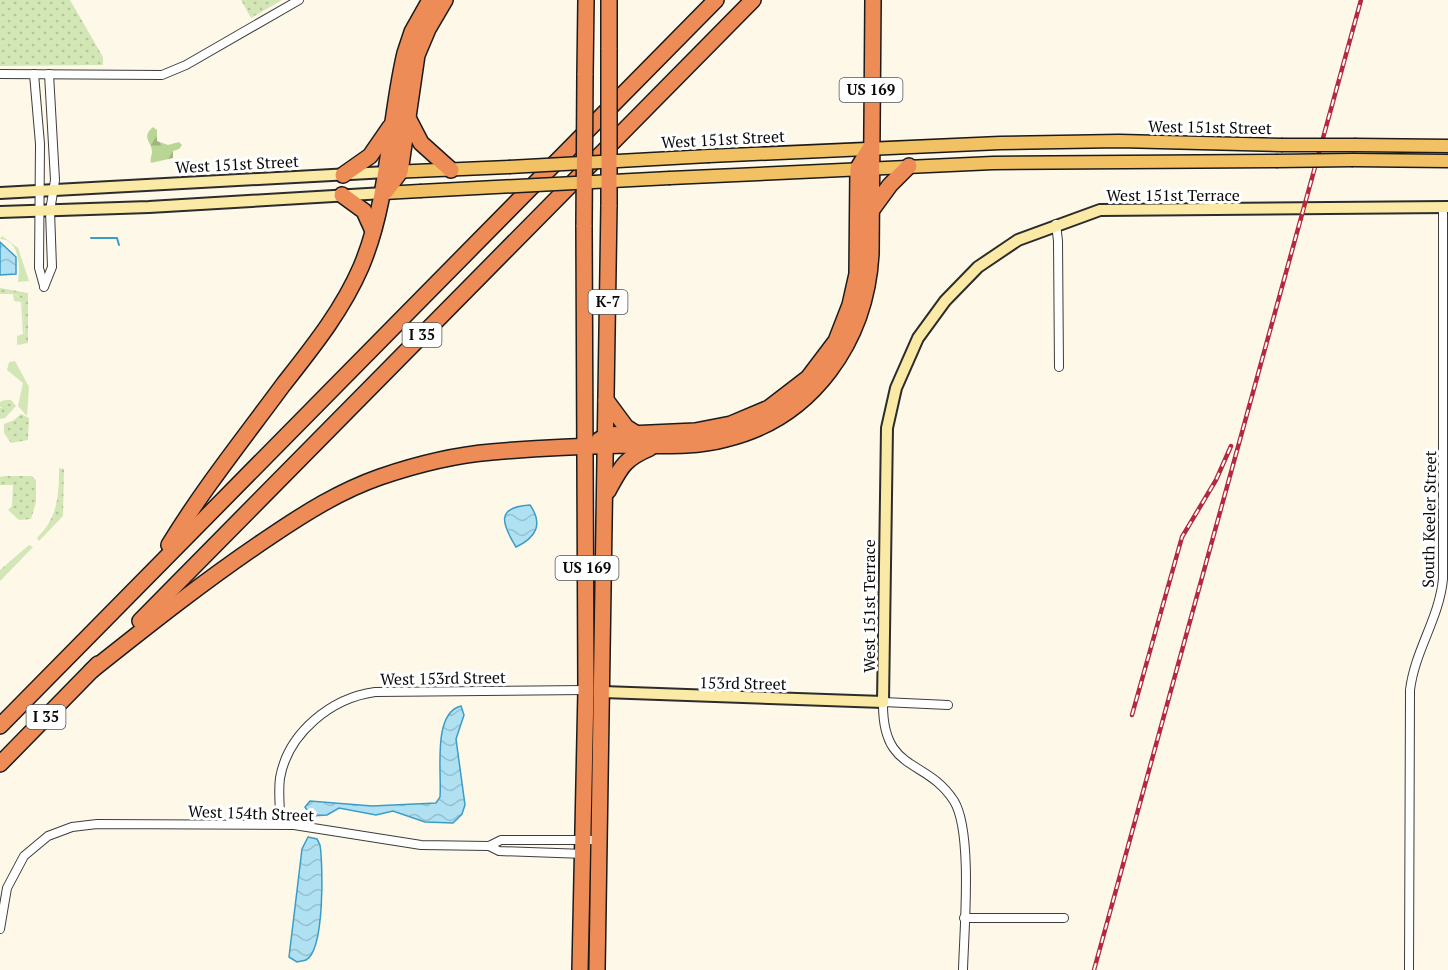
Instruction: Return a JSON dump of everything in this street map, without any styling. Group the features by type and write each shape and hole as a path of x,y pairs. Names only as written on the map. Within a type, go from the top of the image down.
{"highway":[{"path":"155,568 198,497 338,312 362,265 384,193 393,172 405,53 412,32 430,0"},
{"path":"343,175 370,156 400,119 417,55 428,29 445,0"},
{"name":"US 169","path":"579,970 586,690 584,225 586,0"},
{"name":"K-7","path":"606,494 609,0"},
{"name":"I 35","path":"0,726 716,0"},
{"name":"I 35","path":"0,764 753,0"},
{"name":"US 169","path":"871,147 873,0"},
{"path":"400,119 421,143 451,170"},
{"path":"91,671 209,577 316,507 356,486 413,468 466,455 586,447 637,434 714,429 751,417 790,394 820,365 844,322 854,289 864,168 871,147"},
{"path":"871,211 890,185 909,166"},
{"name":"US 169","path":"597,970 606,494 624,462 630,456 653,447 710,442 751,431 790,410 824,380 848,345 865,303 870,273 871,211 864,168"},
{"path":"342,195 364,211 373,231"},
{"path":"606,400 626,427 637,434"},
{"path":"607,441 653,447"}],"main road":[{"name":"West 151st Street","path":"393,172 871,147 1119,141 1448,146"},
{"name":"West 151st Street","path":"384,193 909,166 1038,162 1448,160"}],"street":[{"path":"0,74 142,76 168,73 299,0"},
{"path":"34,74 40,144 39,268 44,287 52,267 50,211 54,191 54,130 49,74"},
{"name":"West 151st Street","path":"0,193 393,172"},
{"name":"West 151st Street","path":"0,212 384,193"},
{"name":"West 151st Terrace","path":"883,702 884,472 887,428 896,388 918,338 945,301 978,267 1018,240 1056,224 1100,210 1446,207"},
{"name":"South Keeler Street","path":"1409,970 1410,690 1416,658 1440,603 1443,579 1446,207"},
{"path":"1056,224 1059,367"},
{"name":"West 153rd Street","path":"280,825 280,784 286,761 306,729 330,708 342,701 375,692 586,690"},
{"name":"153rd Street","path":"603,692 883,702"},
{"path":"948,705 883,702 883,721 886,735 896,752 938,785 953,800 961,818 964,840 963,970"},
{"name":"West 154th Street","path":"0,929 7,888 17,865 32,848 48,836 72,827 97,824 280,825 327,829 395,842 489,846 499,851 600,847"},
{"name":"West 154th Street","path":"489,846 501,840 600,847"},
{"path":"964,918 1064,918"}],"green space":[{"path":"0,0 70,0 103,57 103,65 0,66"},
{"path":"241,0 282,0 251,18"},
{"path":"153,127 157,130 157,141 168,145 179,142 182,145 173,151 173,158 151,163 152,149 147,137"},
{"path":"2,236 18,248 29,281 18,282 19,269 15,249 7,240 0,239"},
{"path":"0,288 28,293 28,343 17,345 17,341 25,335 22,299 14,294 0,294"},
{"path":"13,294 22,299 25,337 17,341 17,336 23,334 21,302 14,301"},
{"path":"15,361 29,387 27,416 18,406 23,383 7,370 9,362"},
{"path":"11,400 16,406 5,418 0,419 0,408 3,407 0,407 0,402"},
{"path":"21,414 29,418 28,440 11,443 4,433 4,424"},
{"path":"59,468 64,469 63,516 39,541 37,538 49,522 56,506"},
{"path":"31,476 36,480 36,502 31,519 19,520 8,510 12,506 13,485 0,485 0,477"},
{"path":"29,545 33,547 0,581 0,570"}],"water":[{"path":"0,242 16,257 16,274 0,275"},
{"path":"530,505 537,525 532,535 516,547 507,531 506,513 519,506"},
{"path":"461,706 464,715 456,739 465,805 462,814 453,823 425,822 393,811 376,815 339,808 327,815 311,816 305,807 310,801 372,806 436,803 440,797 442,732 452,711"},
{"path":"308,837 317,839 320,845 322,870 320,924 312,953 306,960 297,962 289,957 302,849"}],"waterway":[{"path":"91,238 117,238 119,245"}],"railway":[{"path":"1094,970 1361,0"},
{"path":"1132,715 1182,537 1216,480 1231,446"}]}
